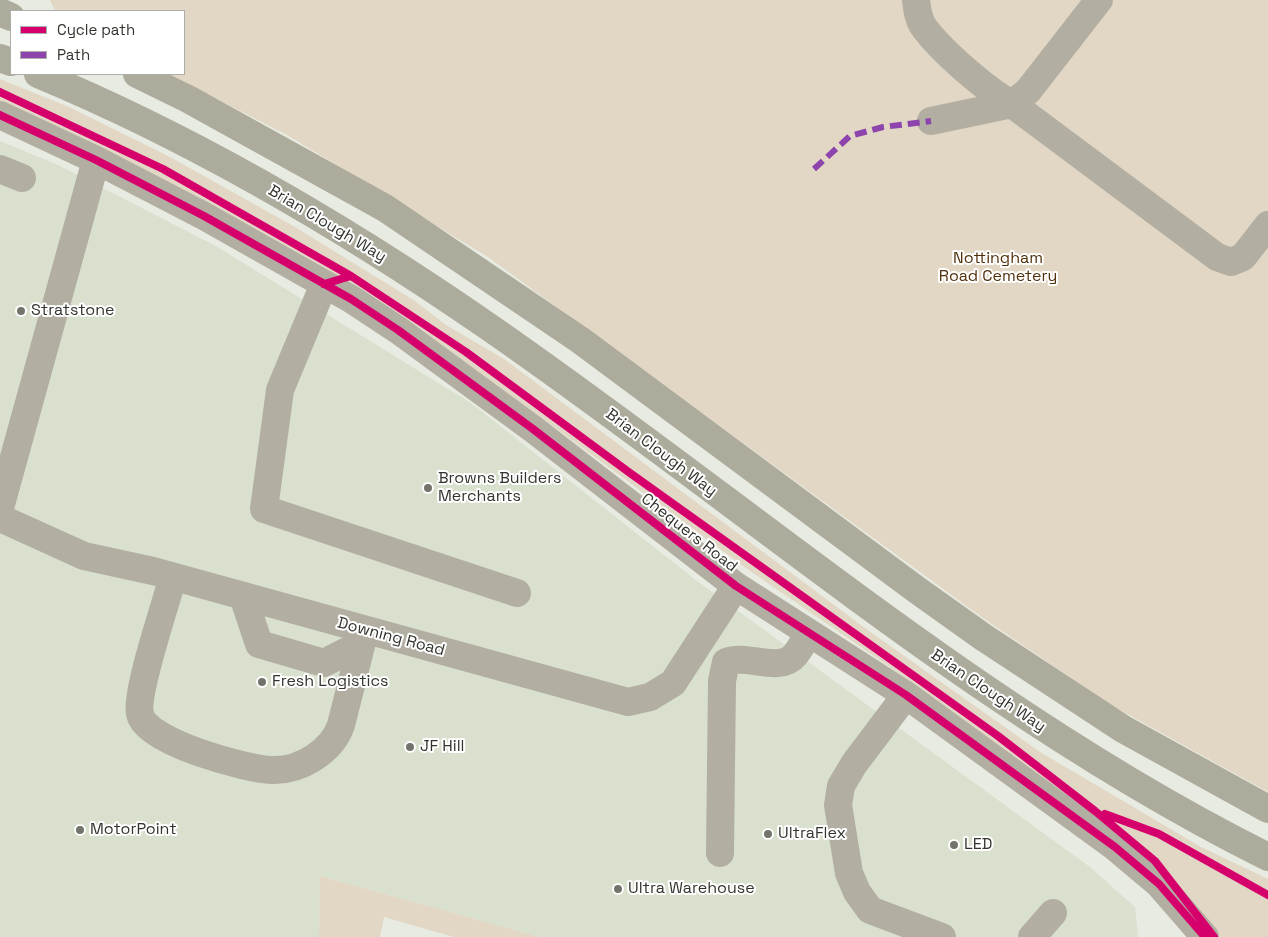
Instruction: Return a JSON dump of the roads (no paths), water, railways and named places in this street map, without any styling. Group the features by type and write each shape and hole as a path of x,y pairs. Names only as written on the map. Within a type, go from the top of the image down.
{"highway":[{"name":"Brian Clough Way","path":"40,75 145,124 226,166 385,258 548,370 888,622 1019,712 1144,790 1268,857"},
{"path":"139,75 188,99 385,208 580,340 917,590 984,637 1123,729 1268,810"}],"street":[{"path":"916,0 918,16 923,26 966,70 996,95 1012,104 1217,257 1231,262 1243,257 1268,225"},
{"path":"931,121 1012,104 1028,91 1099,0"},
{"name":"Chequers Road","path":"0,115 96,160 189,208 324,284 398,330 446,364 736,586 808,635 906,695 1139,865 1191,930"},
{"path":"0,508 96,160"},
{"path":"324,284 280,390 264,509 517,593"},
{"name":"Downing Road","path":"0,518 84,556 243,596 363,637 628,702 650,697 673,683 736,586"},
{"path":"173,577 144,679 139,712 142,722 152,731 214,759 273,770 305,763 324,750 337,736 363,637"},
{"path":"243,596 259,644 324,663 363,637"},
{"path":"720,853 722,681 726,662 736,658 764,663 785,662 794,656 808,635"},
{"path":"906,695 854,764 841,786 838,805 849,873 857,892 870,910 942,937"},
{"path":"1032,937 1053,913"}],"place":[{"name":"Stratstone","path":"21,311"},
{"name":"Browns Builders Merchants","path":"428,488"},
{"name":"Fresh Logistics","path":"262,682"},
{"name":"JF Hill","path":"410,747"},
{"name":"MotorPoint","path":"80,830"},
{"name":"UltraFlex","path":"768,834"},
{"name":"LED","path":"954,845"},
{"name":"Ultra Warehouse","path":"618,889"}],"park label":[{"name":"Nottingham Road Cemetery","path":"998,268"}]}
